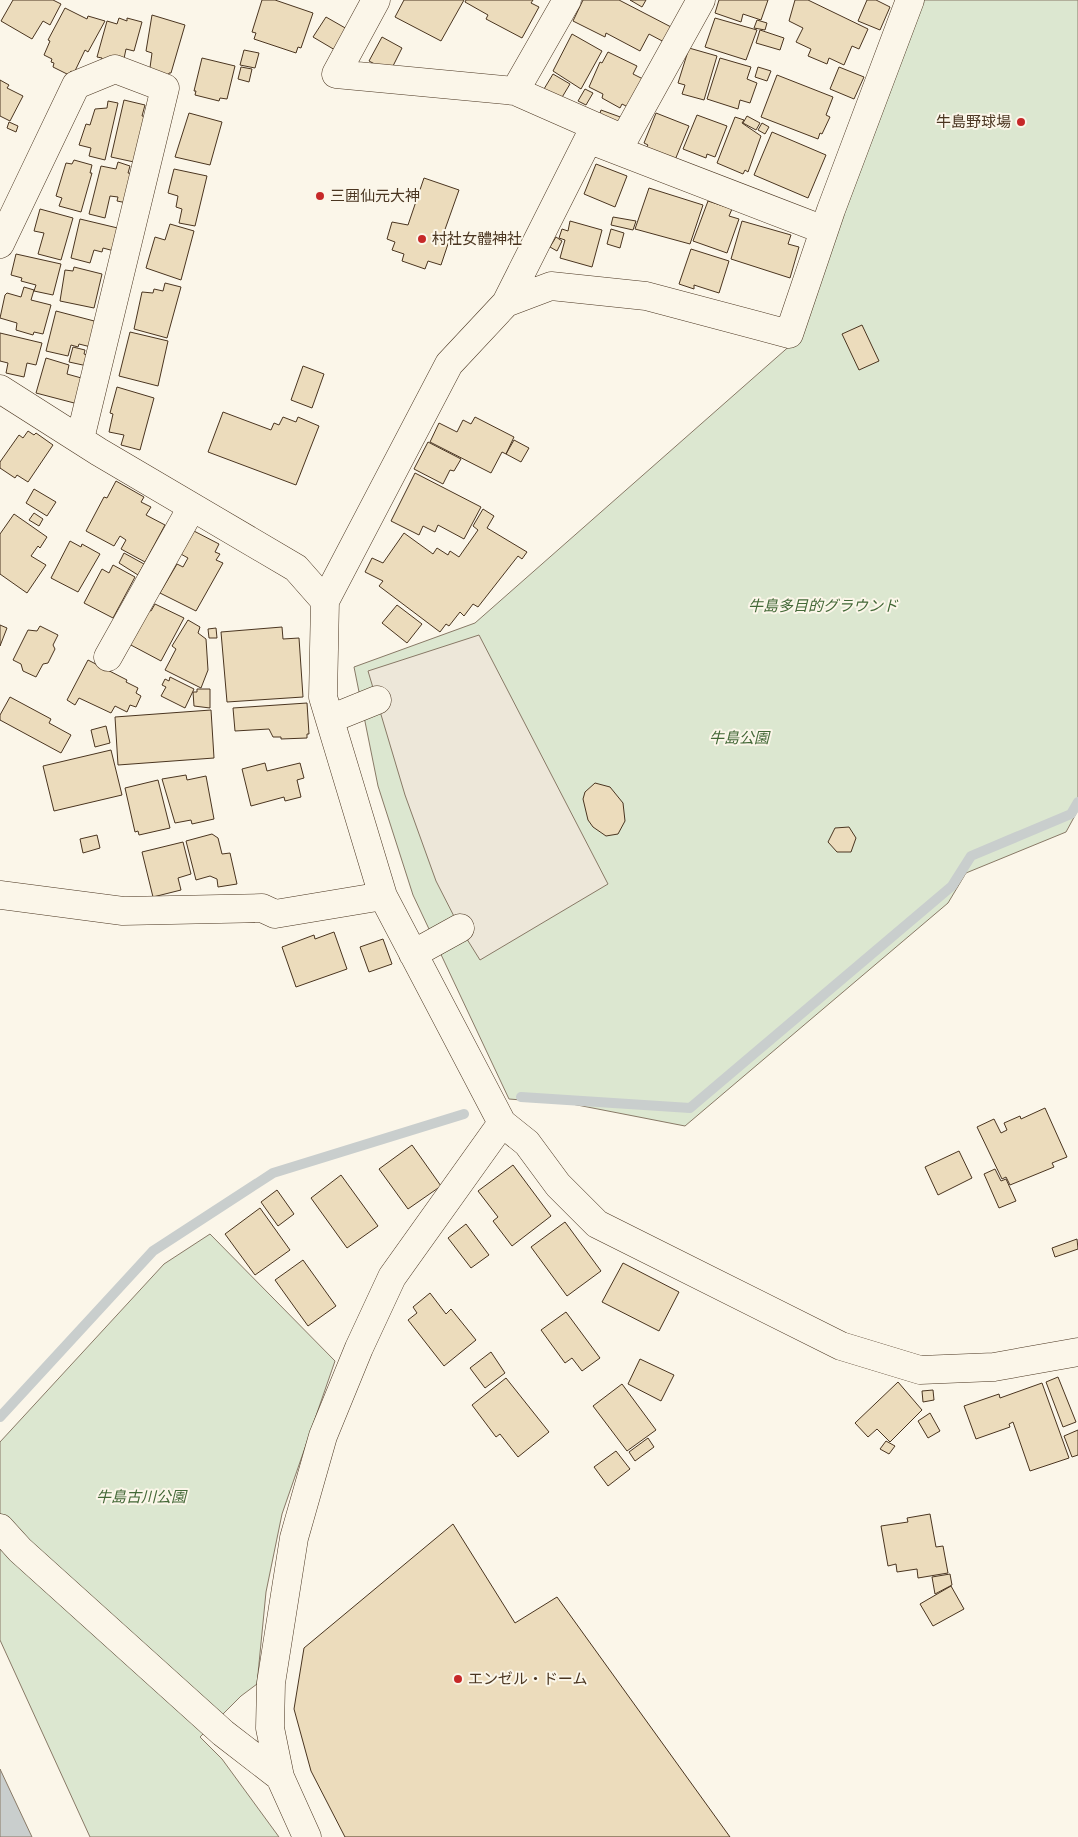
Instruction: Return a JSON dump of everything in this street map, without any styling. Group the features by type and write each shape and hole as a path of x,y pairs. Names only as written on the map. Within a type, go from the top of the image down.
{"street":[{"path":"376,0 336,74 515,91 592,133 824,230"},
{"path":"515,91 567,0"},
{"path":"592,133 624,138 701,0"},
{"path":"506,303 551,286 646,296 789,334 824,230 910,0"},
{"path":"0,244 76,85 116,69 164,88 80,439"},
{"path":"592,133 506,303 449,364 325,601 323,697 383,896 502,1123 527,1143 558,1185 597,1224 841,1346 920,1370 994,1367 1078,1352"},
{"path":"0,389 192,507 296,568 325,601"},
{"path":"108,658 192,507"},
{"path":"330,719 377,700"},
{"path":"0,895 123,911 262,908 275,914 383,896"},
{"path":"413,954 460,928"},
{"path":"307,1837 280,1777 270,1728 271,1683 294,1538 323,1436 359,1348 392,1277 502,1123"},
{"path":"0,1528 20,1550 223,1733 280,1777"}],"green space":[{"name":"牛島公園","path":"921,0 1078,0 1078,810 1066,832 966,873 948,903 685,1126 572,1104 509,1099 413,895 378,786 354,667 475,623 793,343"},
{"name":"牛島古川公園","path":"210,1234 335,1361 282,1514 266,1592 257,1684 241,1696 200,1737 222,1759 279,1837 90,1837 0,1640 0,1442 164,1264"}],"shaded area":[{"path":"479,635 608,884 480,960 460,928 436,881 405,795 368,671"},
{"path":"0,1769 32,1837 0,1837"}],"building":[{"path":"13,0 53,0 61,4 50,25 43,21 32,39 1,21"},
{"path":"262,0 275,0 313,13 301,48 298,47 296,53 254,39 256,33 252,32"},
{"path":"404,0 464,0 441,41 395,17"},
{"path":"466,0 533,0 531,3 539,7 522,38 486,19 488,15 465,2"},
{"path":"583,0 619,0 673,28 666,43 649,34 640,51 606,33 605,37 573,21"},
{"path":"630,0 646,0 642,7"},
{"path":"719,0 768,0 761,20 743,14 741,22 715,13"},
{"path":"795,0 808,0 868,29 859,49 852,46 844,65 829,58 827,64 808,56 811,49 796,42 803,28 789,21"},
{"path":"867,0 876,0 890,7 880,30 858,21"},
{"path":"65,8 87,19 88,16 105,21 88,52 85,50 74,73 71,71 69,75 53,67 52,59 44,55 50,41 48,40"},
{"path":"152,15 185,25 171,73 169,73 166,80 149,75 152,53 146,51"},
{"path":"326,17 347,29 335,50 313,37"},
{"path":"119,18 127,21 127,18 142,22 134,51 126,49 122,68 101,63 102,58 97,57 107,21 117,24"},
{"path":"715,18 757,30 746,60 705,47"},
{"path":"757,20 767,23 765,30 754,28"},
{"path":"760,30 784,38 780,50 756,43"},
{"path":"572,34 602,51 581,89 553,71"},
{"path":"382,37 402,48 390,72 369,61"},
{"path":"689,48 717,56 704,100 682,94 685,85 678,83"},
{"path":"244,50 259,53 255,68 240,65"},
{"path":"608,52 637,66 633,74 645,80 630,108 622,104 620,108 602,98 603,94 589,87 600,62 602,63"},
{"path":"202,58 235,66 227,99 220,98 219,101 195,95 196,91 194,91"},
{"path":"720,58 751,67 747,79 757,83 750,103 740,100 738,109 707,99"},
{"path":"241,67 252,69 249,82 238,79"},
{"path":"758,67 771,71 767,81 755,77"},
{"path":"839,67 864,77 854,99 830,89"},
{"path":"553,74 570,84 558,104 541,94"},
{"path":"777,75 833,97 826,115 830,117 818,139 761,117"},
{"path":"0,80 9,85 7,88 23,96 10,121 0,116"},
{"path":"585,89 593,93 586,105 578,101"},
{"path":"124,100 145,105 142,116 152,118 134,162 111,157"},
{"path":"108,101 118,103 105,160 89,156 91,148 79,145 86,124 90,125 95,109 107,108"},
{"path":"601,110 623,118 619,128 598,120"},
{"path":"189,113 222,122 210,165 175,157"},
{"path":"656,113 689,126 675,160 646,148 648,145 644,143"},
{"path":"697,115 727,126 715,157 707,154 706,158 683,149"},
{"path":"747,116 760,123 756,130 743,123"},
{"path":"735,117 744,120 742,123 761,136 748,172 745,170 743,174 717,163"},
{"path":"9,122 18,126 16,132 7,128"},
{"path":"762,123 769,127 765,134 758,130"},
{"path":"772,132 826,155 808,198 754,175"},
{"path":"74,160 92,165 90,173 92,173 81,212 59,206 62,198 56,196 66,163 72,164"},
{"path":"118,162 130,166 128,173 140,175 132,204 117,201 118,197 110,196 105,218 89,214 101,166 116,169"},
{"path":"596,164 627,176 615,207 584,194"},
{"path":"174,169 207,176 195,226 179,223 182,209 176,207 178,196 168,193"},
{"path":"424,178 459,190 443,235 450,238 441,265 428,261 425,269 402,261 404,254 392,250 395,242 387,239 392,222 408,225"},
{"path":"649,188 703,205 690,244 635,229"},
{"path":"708,201 732,209 729,216 739,219 727,253 693,241"},
{"path":"40,209 73,218 61,260 38,254 44,233 34,231"},
{"path":"613,217 636,221 633,230 611,225"},
{"path":"80,219 126,230 118,252 103,248 102,252 94,250 90,263 71,258"},
{"path":"570,221 602,230 592,267 560,258 565,240 559,238 562,229 568,231"},
{"path":"742,221 791,235 788,244 799,247 790,278 731,259"},
{"path":"170,224 194,231 181,280 146,268 155,237 165,240"},
{"path":"611,229 624,233 620,248 607,244"},
{"path":"556,237 562,241 557,251 550,247"},
{"path":"691,249 729,261 719,293 694,285 694,289 679,284"},
{"path":"16,254 61,264 53,295 34,291 36,285 21,281 22,278 11,275"},
{"path":"74,267 102,274 94,308 60,301 65,270 73,271"},
{"path":"165,283 181,287 167,338 134,329 142,292 153,293 154,289 163,291"},
{"path":"24,287 34,290 31,300 51,305 43,334 34,332 33,335 16,330 17,323 0,318 5,295 7,293 21,297"},
{"path":"56,311 98,322 95,348 79,344 78,347 71,345 68,356 46,351"},
{"path":"862,325 879,361 859,370 842,334"},
{"path":"130,332 168,341 158,386 119,376"},
{"path":"0,333 42,343 36,365 27,363 24,377 6,373 8,363 0,361"},
{"path":"73,347 85,350 84,354 95,357 92,367 69,362"},
{"path":"46,358 69,365 67,374 85,379 78,404 36,393"},
{"path":"303,366 324,374 312,408 291,400"},
{"path":"117,387 154,398 140,450 121,445 124,435 109,432 113,414 110,413"},
{"path":"223,412 271,430 274,423 279,425 283,417 296,422 298,417 319,426 296,485 208,452"},
{"path":"475,417 514,437 506,454 502,452 491,473 430,442 439,423 457,432 463,420 471,424"},
{"path":"28,431 34,435 36,433 53,445 28,482 17,475 15,478 0,468 0,462 19,435 23,438"},
{"path":"514,440 529,448 521,462 506,454"},
{"path":"428,442 461,459 454,471 450,470 443,484 414,469"},
{"path":"415,473 481,507 464,539 438,525 435,532 423,526 419,535 391,521"},
{"path":"116,481 144,497 141,502 151,507 146,515 165,525 145,562 121,549 126,540 120,536 114,546 86,531 104,497 107,498"},
{"path":"34,489 56,502 47,516 26,503"},
{"path":"483,509 494,516 487,528 527,552 522,559 518,556 478,607 473,604 464,616 460,612 449,626 446,624 440,632 379,586 383,581 365,572 372,558 383,563 404,533 433,554 437,548 448,555 450,551 459,557 478,530 473,526"},
{"path":"34,513 43,519 39,526 29,520"},
{"path":"14,514 47,537 40,548 38,546 31,556 46,565 27,593 0,574 0,534"},
{"path":"192,530 219,544 215,552 220,554 216,560 223,563 196,611 160,593 177,564 183,567 188,558 179,553"},
{"path":"70,541 81,547 82,544 100,554 78,592 51,578"},
{"path":"124,553 144,564 138,575 119,563"},
{"path":"113,565 135,577 113,618 84,603 102,569 109,573"},
{"path":"155,604 184,618 161,661 129,644 148,610 151,611"},
{"path":"397,605 422,624 407,643 382,623"},
{"path":"188,620 200,627 198,633 206,639 208,670 201,688 165,670 176,649 172,646"},
{"path":"0,625 7,628 0,646"},
{"path":"40,626 58,635 53,645 55,649 48,663 43,664 36,677 23,671 21,664 13,660 28,630 37,631"},
{"path":"282,627 283,639 299,638 303,697 227,702 221,632"},
{"path":"216,628 217,638 209,638 208,629"},
{"path":"88,660 127,680 126,682 138,688 136,693 141,696 136,707 130,705 127,712 115,706 111,713 79,698 75,705 67,700"},
{"path":"170,677 194,689 185,708 161,696 166,687 162,685 165,679 169,681"},
{"path":"197,689 210,689 210,708 194,706 193,692 197,692"},
{"path":"10,697 51,719 49,723 71,735 61,753 0,720 0,715"},
{"path":"307,703 309,734 307,734 307,738 281,739 281,737 273,737 269,729 235,731 233,708"},
{"path":"211,710 214,758 118,765 115,717"},
{"path":"106,726 110,743 95,747 91,730"},
{"path":"111,750 122,795 54,811 43,766"},
{"path":"265,763 267,771 300,763 304,778 297,780 301,797 285,801 284,797 251,806 242,769"},
{"path":"186,775 187,780 206,776 214,819 192,824 191,820 175,823 162,779"},
{"path":"158,780 170,828 139,835 138,831 135,832 125,788"},
{"path":"595,783 610,787 623,803 625,821 618,834 606,836 593,827 588,820 583,799 585,792"},
{"path":"849,827 856,838 851,852 837,852 828,842 835,828"},
{"path":"212,834 218,838 222,854 230,853 237,884 218,887 217,879 210,876 196,880 186,841"},
{"path":"97,835 100,848 83,853 80,839"},
{"path":"183,842 191,874 178,878 181,890 153,897 142,852"},
{"path":"334,932 347,969 296,987 282,947 314,935 315,939"},
{"path":"383,939 392,964 369,972 360,947"},
{"path":"1045,1108 1067,1157 1052,1163 1054,1167 1010,1185 1006,1177 1002,1179 977,1127 994,1119 1001,1133 1007,1130 1004,1123 1020,1116 1021,1119"},
{"path":"412,1145 441,1186 408,1209 379,1169"},
{"path":"959,1151 972,1178 938,1195 925,1167"},
{"path":"513,1165 551,1216 512,1246 493,1221 498,1217 478,1191"},
{"path":"995,1169 1001,1181 1006,1179 1016,1201 999,1208 984,1174"},
{"path":"341,1175 378,1226 347,1248 311,1198"},
{"path":"277,1190 294,1214 278,1226 261,1202"},
{"path":"260,1208 290,1250 255,1275 225,1234"},
{"path":"565,1222 601,1271 567,1296 531,1247"},
{"path":"466,1224 489,1255 471,1268 448,1238"},
{"path":"1077,1239 1078,1249 1055,1257 1052,1248"},
{"path":"303,1260 336,1306 308,1326 275,1280"},
{"path":"623,1263 679,1292 659,1331 602,1302"},
{"path":"430,1293 446,1314 451,1309 476,1340 444,1366 408,1320 417,1313 413,1307"},
{"path":"566,1312 600,1358 582,1371 572,1358 565,1363 541,1330"},
{"path":"491,1352 505,1373 485,1388 470,1368"},
{"path":"640,1359 674,1375 661,1401 628,1384"},
{"path":"1058,1377 1076,1422 1063,1427 1046,1382"},
{"path":"506,1378 549,1432 518,1457 500,1434 496,1437 472,1405"},
{"path":"898,1382 922,1410 890,1442 877,1429 868,1437 855,1423"},
{"path":"1042,1383 1069,1458 1030,1471 1013,1422 1009,1424 1010,1427 976,1439 964,1406 999,1394 1000,1398"},
{"path":"622,1384 656,1430 627,1451 593,1406"},
{"path":"933,1390 934,1400 923,1402 922,1391"},
{"path":"930,1413 940,1431 928,1438 918,1421"},
{"path":"1078,1430 1078,1455 1072,1457 1064,1436"},
{"path":"648,1438 654,1447 635,1461 629,1452"},
{"path":"886,1441 895,1446 889,1454 880,1449"},
{"path":"616,1451 630,1469 608,1486 594,1467"},
{"path":"930,1514 936,1547 943,1546 948,1573 918,1578 917,1569 897,1572 896,1564 888,1566 881,1526 908,1522 907,1518"},
{"name":"エンゼル・ドーム","path":"453,1524 515,1623 557,1597 730,1837 345,1837 311,1771 294,1709 304,1648"},
{"path":"950,1574 952,1585 935,1594 932,1577"},
{"path":"951,1586 964,1609 933,1626 920,1604"}],"waterway":[{"path":"521,1097 690,1108 952,886 971,856 1071,814 1078,802"},
{"path":"0,1417 153,1251 273,1173 464,1114"}],"place":[{"name":"牛島野球場","path":"1021,122"},
{"name":"三囲仙元大神","path":"320,196"},
{"name":"村社女體神社","path":"422,239"},
{"name":"エンゼル・ドーム","path":"458,1679"}],"park label":[{"name":"牛島多目的グラウンド","path":"823,606"}]}
